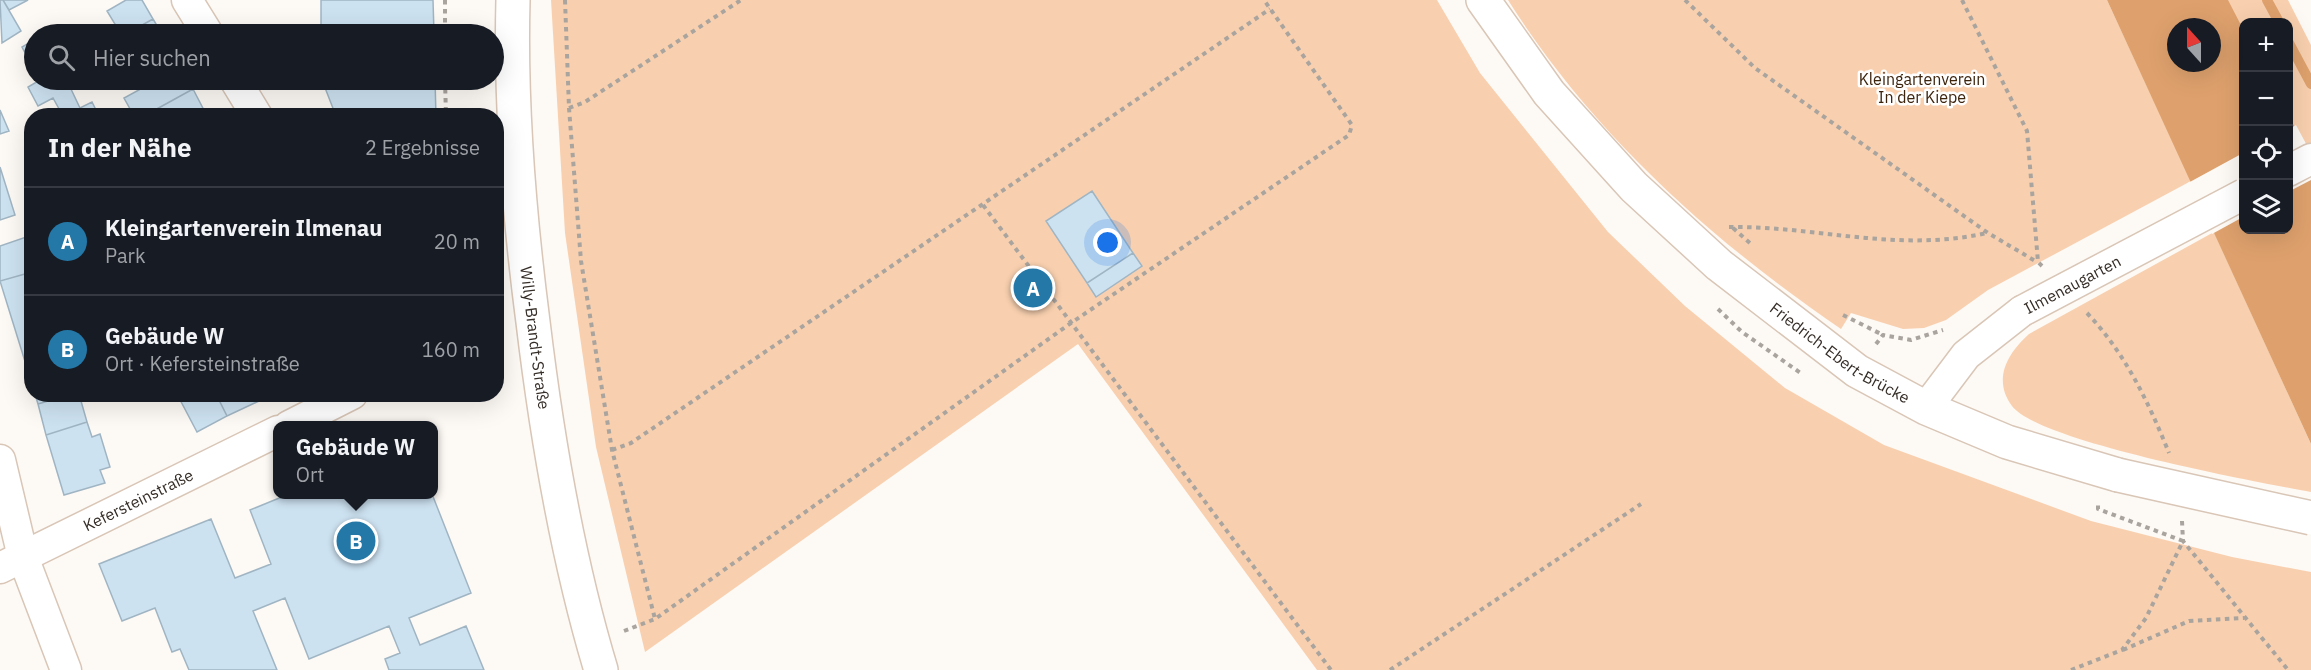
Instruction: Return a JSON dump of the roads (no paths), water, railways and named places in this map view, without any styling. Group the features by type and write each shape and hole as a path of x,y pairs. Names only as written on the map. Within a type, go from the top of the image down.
{"main road":[{"name":"Willy-Brandt-Straße","path":"513,0 511,76 516,183 543,408 567,529 597,657"},
{"name":"Friedrich-Ebert-Brücke","path":"1483,0 1549,93 1634,187 1719,265 1857,371 1926,408 2108,485 2185,492 2311,518"}],"street":[{"path":"187,0 202,24"},
{"path":"241,90 252,108"},
{"path":"2293,169 2311,159"},
{"name":"Ilmenaugarten","path":"1926,408 1966,355 2022,311 2239,198"},
{"path":"299,421 336,402"},
{"name":"Kefersteinstraße","path":"12,562 273,433"},
{"path":"0,460 12,562 66,670"}],"waterway":[{"path":"2267,0 2277,18"},
{"path":"2293,50 2311,84"}],"place":[{"name":"Kleingartenverein Ilmenau","path":"1033,288"},
{"name":"Gebäude W","path":"356,541"}],"park label":[{"name":"Kleingartenverein In der Kiepe","path":"1922,88"}]}
